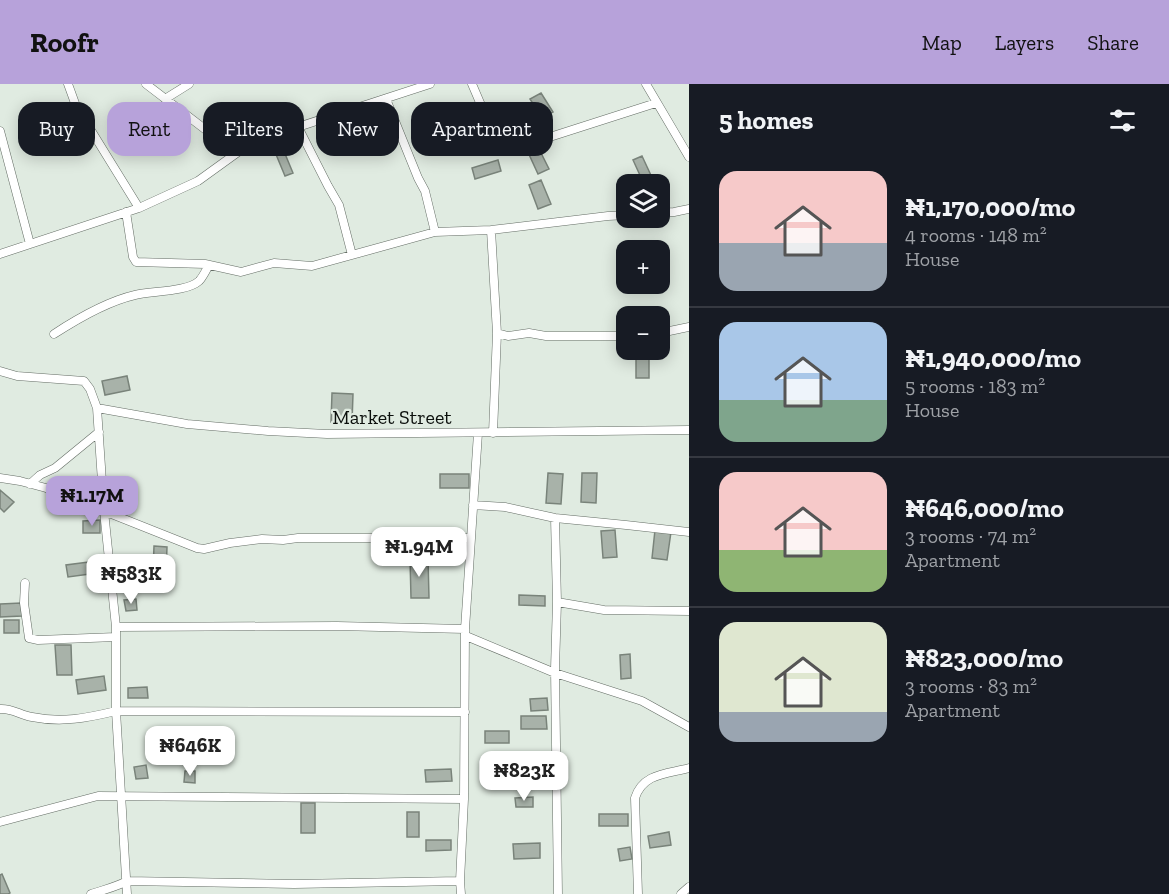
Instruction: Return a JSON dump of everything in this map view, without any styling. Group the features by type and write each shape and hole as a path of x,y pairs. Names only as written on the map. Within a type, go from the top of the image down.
{"street":[{"path":"68,84 76,106 139,208"},
{"path":"146,84 203,128"},
{"path":"165,99 189,84"},
{"path":"304,125 430,84"},
{"path":"472,84 500,145 528,144 656,103"},
{"path":"646,84 689,157"},
{"path":"386,99 425,191 435,232"},
{"path":"0,131 30,244"},
{"path":"304,139 339,205 352,255"},
{"path":"0,254 139,208 198,181 232,156"},
{"path":"670,212 689,209"},
{"path":"126,212 133,257 136,262 209,265 241,272 273,263 312,266 435,232 491,230 616,216"},
{"path":"491,230 497,333 493,433"},
{"path":"54,334 90,313 134,295 185,288 199,282 209,265"},
{"path":"670,331 689,327"},
{"path":"497,333 508,336 529,333 546,336 616,336"},
{"path":"0,371 17,376 84,381 90,389 97,408 104,511 116,627 116,711 127,894"},
{"name":"Market Street","path":"97,408 187,424 327,434 689,430"},
{"path":"30,484 40,475 55,468 99,432"},
{"path":"461,894 465,633 478,433"},
{"path":"0,478 46,488 204,549 262,539 471,538"},
{"path":"473,505 505,507 555,518 689,532"},
{"path":"555,518 558,894"},
{"path":"25,583 24,603 29,638 46,640 116,637"},
{"path":"556,602 604,610 689,611"},
{"path":"116,627 337,626 465,633 555,673 642,701 689,727"},
{"path":"0,709 7,708 29,717 55,720 86,719 116,711 465,712"},
{"path":"638,894 635,798 638,790 643,782 650,778 689,768"},
{"path":"0,822 98,795 464,799"},
{"path":"91,894 127,881 294,885 460,881"},
{"path":"681,894 689,887"}],"building":[{"path":"541,93 547,102 532,102 530,99"},
{"path":"277,156 286,156 293,173 285,176"},
{"path":"530,156 542,156 549,169 538,174"},
{"path":"642,156 650,174 639,174 633,160"},
{"path":"498,160 501,171 475,179 472,168"},
{"path":"541,180 551,204 538,209 529,185"},
{"path":"636,360 649,360 649,378 636,378"},
{"path":"127,376 130,390 105,395 102,381"},
{"path":"332,393 353,394 352,423 331,422"},
{"path":"548,473 563,474 561,504 546,503"},
{"path":"582,473 597,473 596,503 581,502"},
{"path":"440,474 469,474 469,488 440,488"},
{"path":"0,490 14,502 4,512 0,508"},
{"path":"100,520 100,533 83,533 83,521"},
{"path":"615,530 617,557 603,558 601,531"},
{"path":"655,530 671,532 667,560 652,558"},
{"path":"154,546 167,547 166,573 153,572"},
{"path":"410,558 428,558 429,598 411,598"},
{"path":"96,561 97,573 68,577 66,565"},
{"path":"519,595 545,596 545,606 519,605"},
{"path":"136,599 137,610 126,611 124,600"},
{"path":"21,603 22,616 0,617 0,604"},
{"path":"4,620 19,620 19,633 4,633"},
{"path":"55,645 71,645 72,675 57,675"},
{"path":"630,654 631,678 621,679 620,655"},
{"path":"104,676 106,690 78,694 76,680"},
{"path":"147,687 148,698 128,698 128,688"},
{"path":"547,698 548,710 531,711 530,699"},
{"path":"521,716 546,716 547,729 521,729"},
{"path":"485,731 509,731 509,743 485,743"},
{"path":"531,761 549,762 548,773 530,772"},
{"path":"146,765 148,778 136,779 134,767"},
{"path":"451,769 452,781 426,782 425,770"},
{"path":"185,771 195,771 195,783 184,782"},
{"path":"533,797 533,807 516,807 515,798"},
{"path":"301,803 315,803 315,833 301,833"},
{"path":"407,812 419,812 419,837 407,837"},
{"path":"599,814 628,814 628,826 599,826"},
{"path":"669,832 671,845 650,848 648,836"},
{"path":"426,840 451,840 451,850 426,851"},
{"path":"540,843 540,858 514,859 513,844"},
{"path":"630,847 632,859 620,861 618,849"},
{"path":"2,874 10,893 8,894 0,894 0,875"}]}
